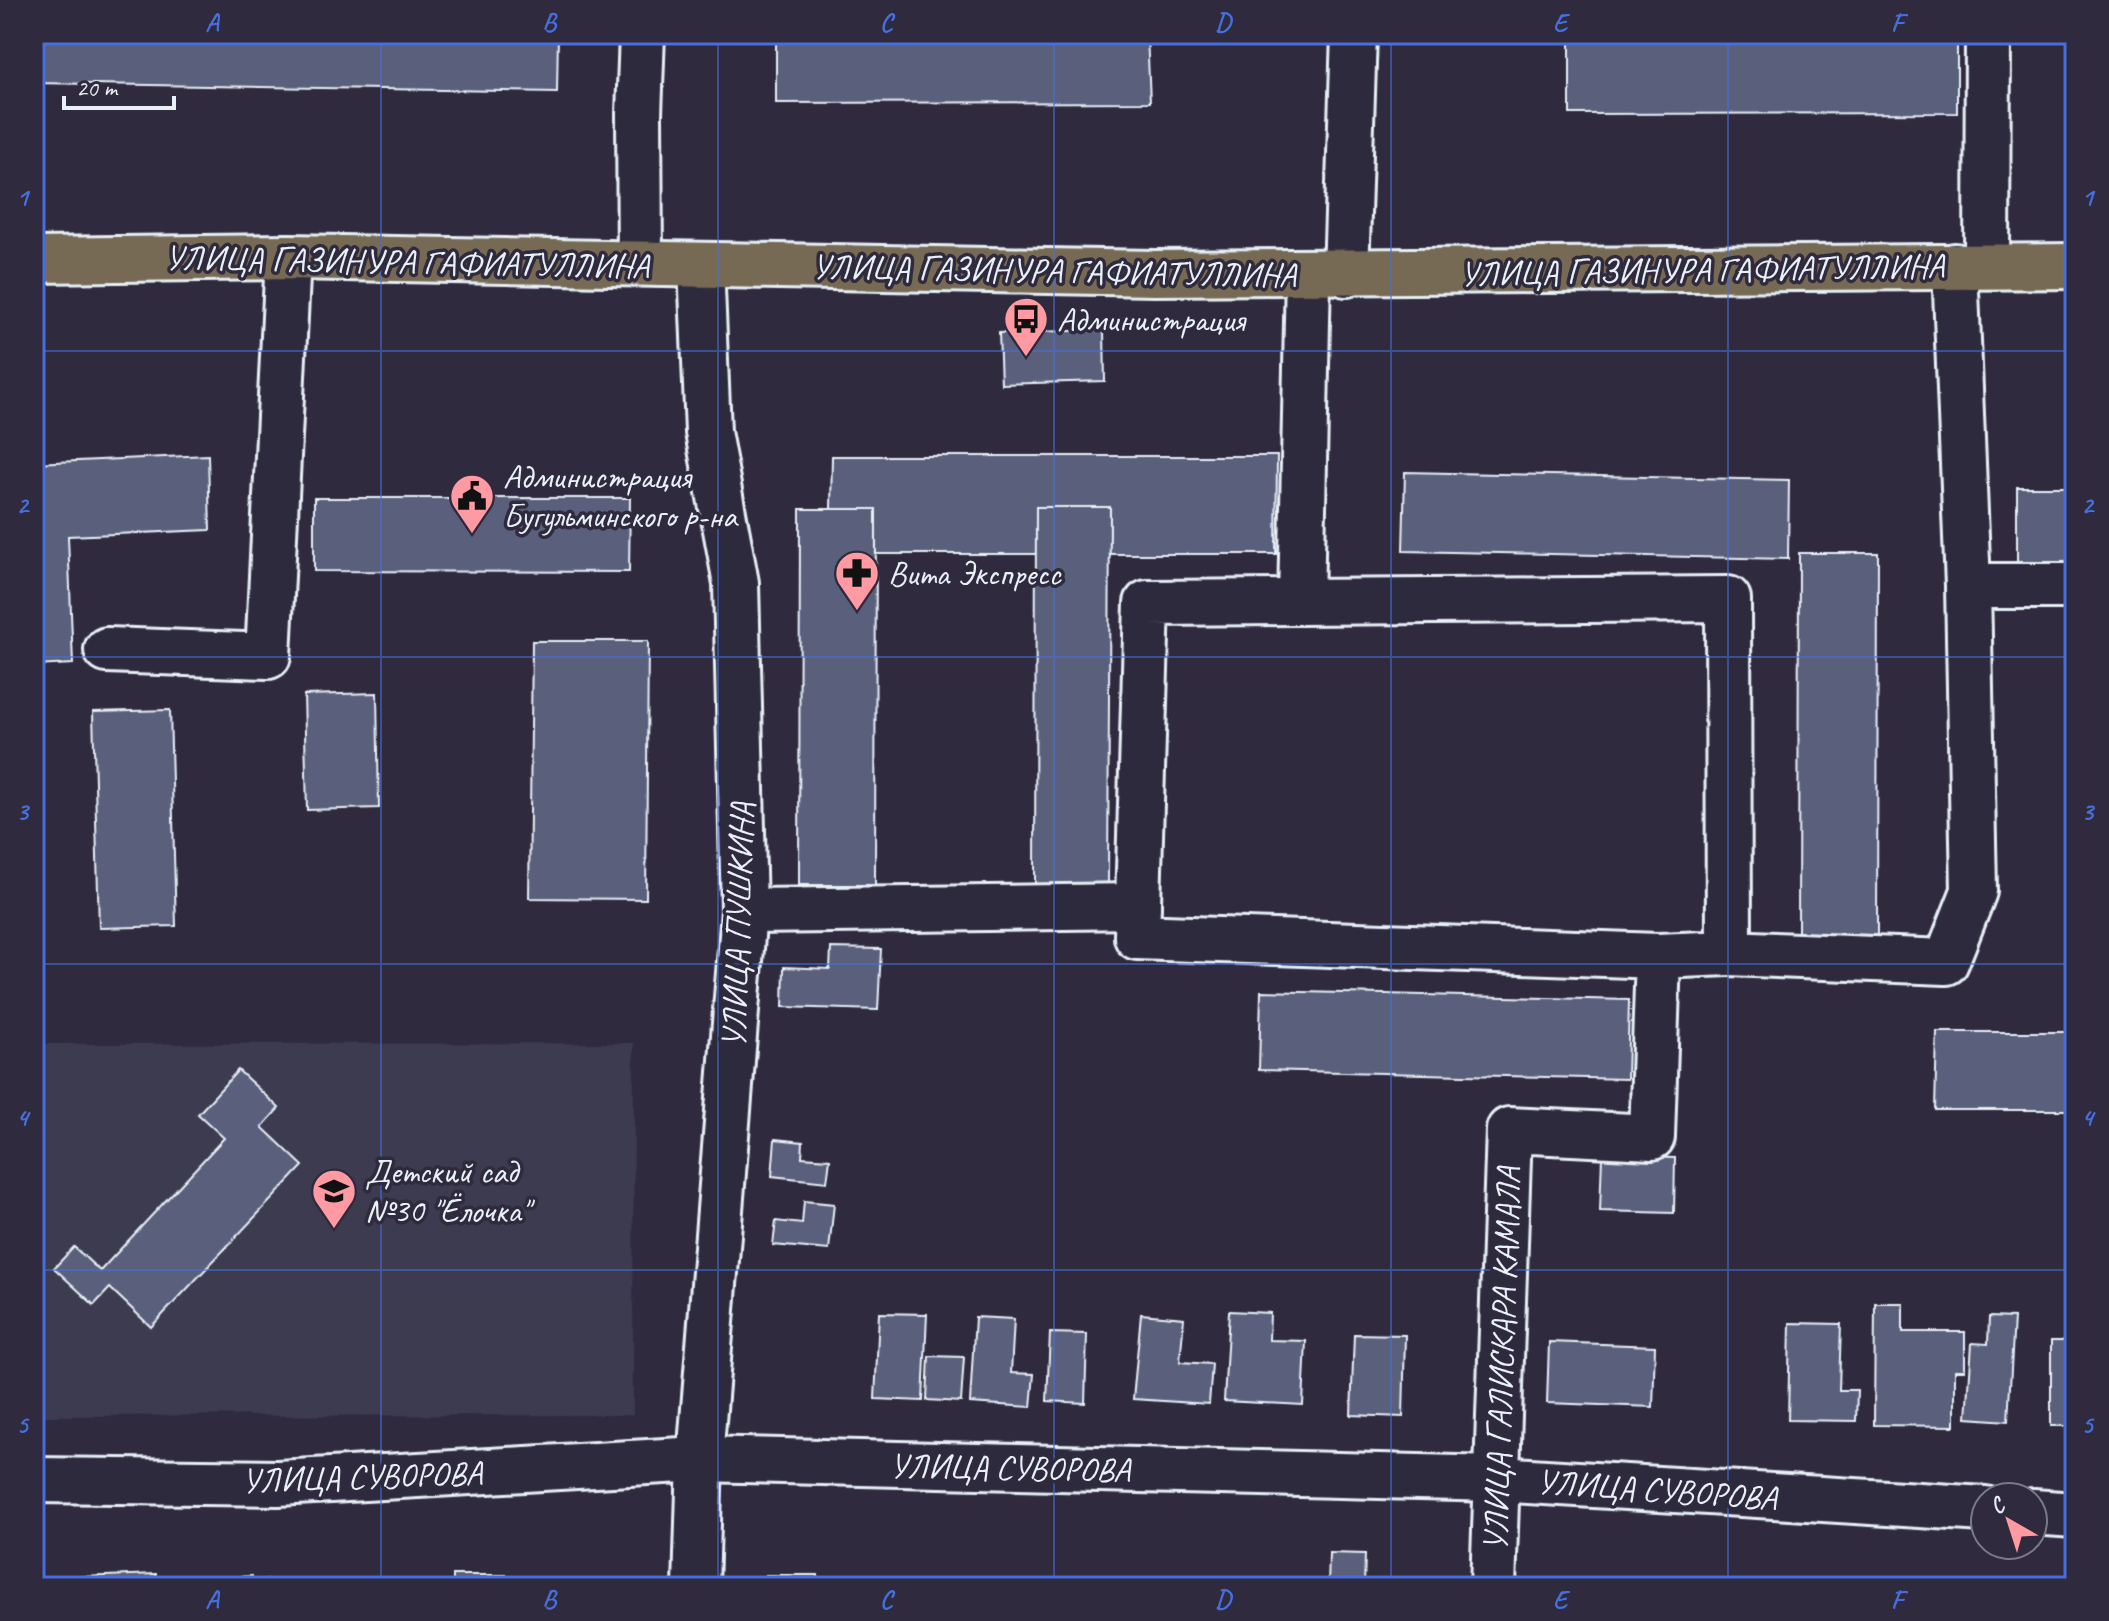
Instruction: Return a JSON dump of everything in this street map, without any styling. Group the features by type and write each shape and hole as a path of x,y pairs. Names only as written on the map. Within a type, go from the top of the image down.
{"main road":[{"name":"УЛИЦА ГАЗИНУРА ГАФИАТУЛЛИНА","path":"34,260 288,257 1327,274 2075,266"}],"street":[{"path":"640,263 642,34"},
{"path":"1301,602 1327,274 1354,34"},
{"path":"1729,953 1728,599 1147,603 1137,937 1658,956 1729,953 1946,962 1974,891 1968,586 1971,265 1988,34"},
{"path":"107,650 268,656 288,257"},
{"name":"УЛИЦА ПУШКИНА","path":"696,1587 700,1459 744,911 736,583 708,432 701,265"},
{"path":"1968,586 2075,586"},
{"path":"744,911 1138,906"},
{"name":"УЛИЦА ГАЛИСКАРА КАМАЛА","path":"1493,1587 1509,1130 1652,1137 1658,956"},
{"name":"УЛИЦА СУВОРОВА","path":"34,1480 278,1483 700,1459 1497,1479 1969,1508"},
{"path":"2049,1513 2075,1515"}],"shaded area":[{"name":"Детский сад №30 \"Ёлочка\"","path":"634,1043 633,1415 34,1416 34,1044"}],"building":[{"path":"34,34 558,34 557,92 34,83"},
{"path":"776,34 1147,34 1150,102 776,103"},
{"path":"1493,34 1570,34 1570,38 1493,39"},
{"path":"1570,38 1957,38 1957,113 1570,114"},
{"path":"1104,330 1105,381 1001,384 999,333"},
{"path":"208,455 210,530 68,536 73,664 34,666 34,463"},
{"path":"832,456 1277,456 1276,554 1109,554 1110,507 1036,507 1036,554 876,554 876,509 831,509"},
{"path":"1405,472 1789,480 1788,559 1403,551"},
{"path":"2017,487 2075,487 2075,567 2017,567"},
{"name":"Администрация Бугульминского р-на","path":"314,498 630,498 629,572 314,571"},
{"path":"1036,507 1110,507 1108,886 1035,886"},
{"path":"800,509 876,509 875,885 799,885"},
{"path":"1799,553 1878,553 1877,937 1798,937"},
{"path":"532,641 648,641 646,899 529,898"},
{"path":"377,693 379,808 307,810 304,695"},
{"path":"170,710 176,926 99,928 93,712"},
{"path":"831,948 881,949 878,1010 783,1007 784,967 830,969"},
{"path":"1261,991 1629,1000 1627,1079 1259,1070"},
{"path":"1937,1032 2075,1032 2075,1110 1935,1110"},
{"path":"238,1070 279,1108 262,1127 303,1166 151,1327 110,1288 94,1305 54,1268 74,1247 100,1271 224,1138 198,1114"},
{"path":"775,1139 803,1142 802,1157 830,1159 827,1182 772,1176"},
{"path":"1602,1156 1675,1158 1674,1213 1600,1211"},
{"path":"804,1201 834,1204 829,1250 773,1245 776,1221 802,1224"},
{"path":"1875,1303 1903,1303 1903,1332 1965,1332 1965,1370 1955,1370 1955,1426 1874,1425"},
{"path":"1229,1311 1270,1313 1269,1340 1306,1341 1303,1405 1224,1401"},
{"path":"879,1313 927,1314 923,1401 875,1399"},
{"path":"1141,1314 1184,1318 1180,1362 1212,1364 1209,1404 1133,1399"},
{"path":"975,1317 1014,1319 1011,1373 1034,1374 1031,1407 970,1403"},
{"path":"1989,1317 2014,1318 2008,1421 1967,1418 1972,1343 1988,1344"},
{"path":"1790,1323 1841,1324 1839,1390 1857,1390 1856,1421 1788,1420"},
{"path":"1050,1333 1087,1334 1085,1403 1047,1401"},
{"path":"1354,1334 1405,1335 1403,1417 1351,1415"},
{"path":"2051,1341 2075,1341 2075,1426 2051,1426"},
{"path":"1549,1342 1655,1346 1653,1407 1547,1403"},
{"path":"929,1356 964,1357 961,1402 927,1400"},
{"path":"1329,1553 1365,1554 1364,1587 1328,1587"},
{"path":"156,1574 156,1587 80,1587 80,1577"},
{"path":"453,1575 506,1575 506,1587 453,1587"},
{"path":"766,1575 818,1575 818,1587 766,1587"},
{"path":"252,1576 253,1587 168,1587 167,1581"},
{"path":"260,1580 340,1580 340,1587 260,1587"},
{"path":"608,1580 608,1587 559,1587 559,1581"},
{"path":"1573,1580 1635,1581 1635,1587 1573,1587"},
{"path":"404,1583 404,1587 351,1587 351,1584"}],"place":[{"name":"Администрация","path":"1026,358"},
{"name":"Администрация Бугульминского р-на","path":"472,535"},
{"name":"Вита Экспресс","path":"857,612"},
{"name":"Детский сад №30 \"Ёлочка\"","path":"334,1230"}]}
